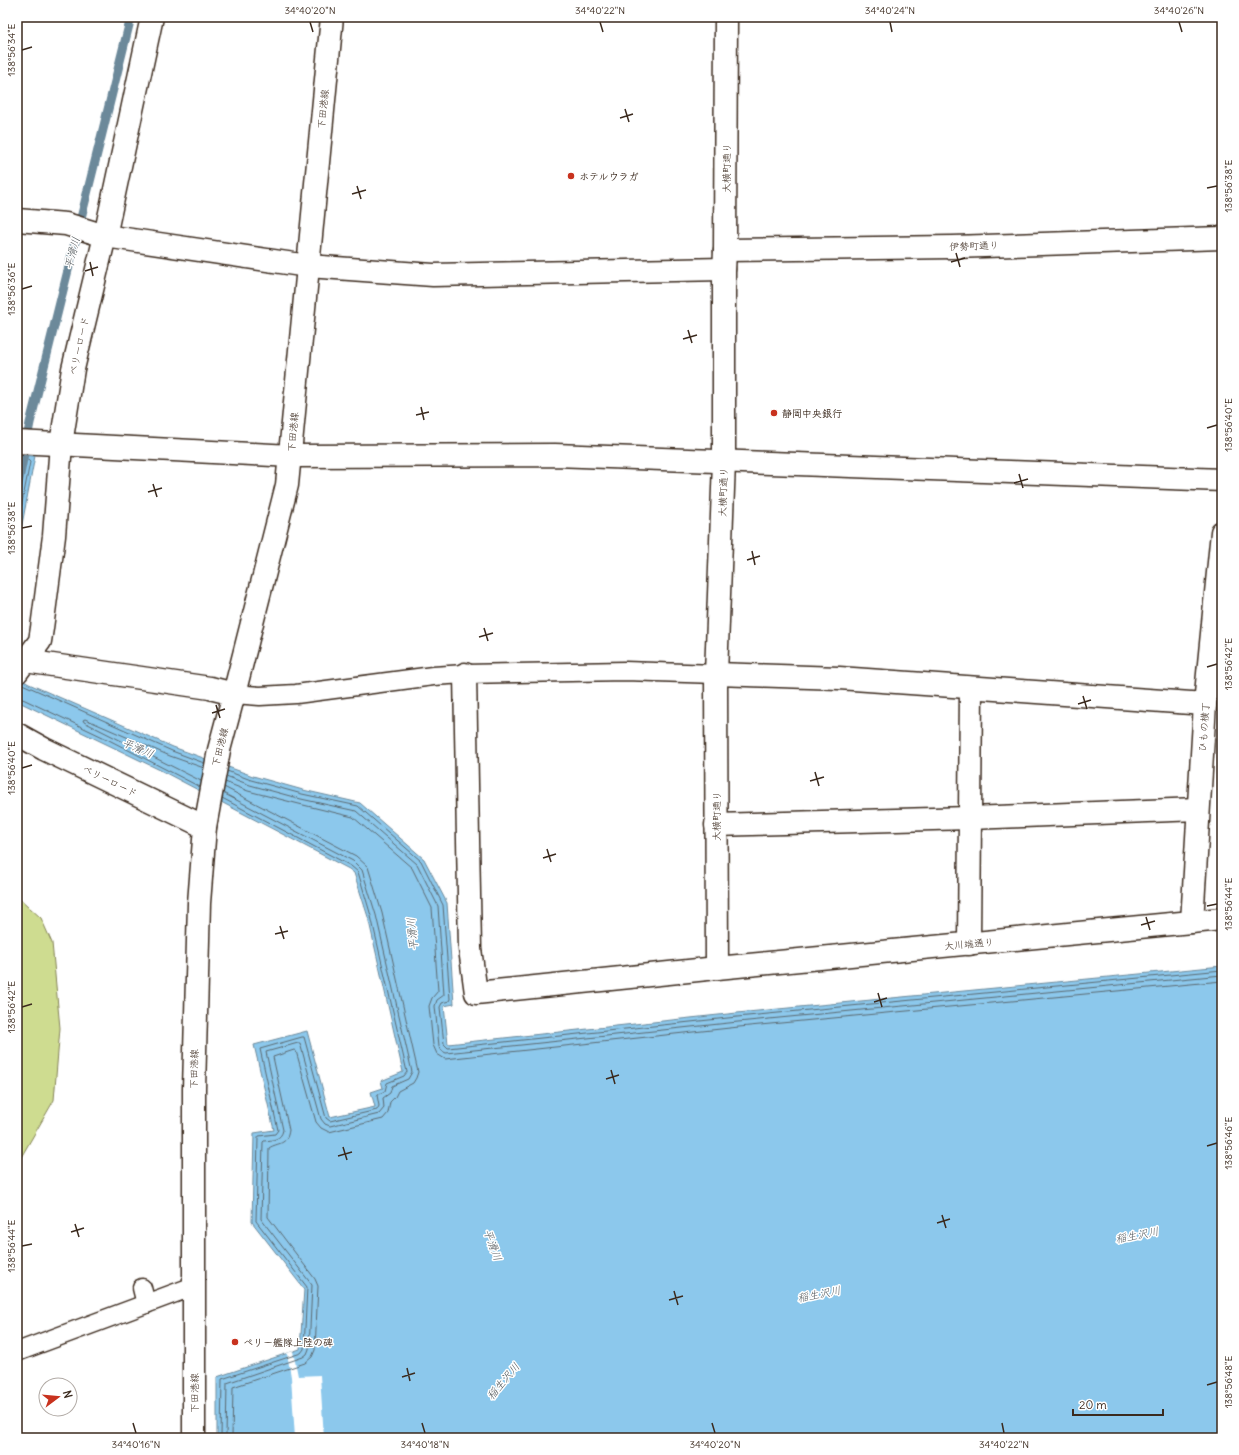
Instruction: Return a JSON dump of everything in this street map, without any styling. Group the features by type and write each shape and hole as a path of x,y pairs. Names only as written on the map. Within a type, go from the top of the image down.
{"street":[{"name":"ペリーロード","path":"21,666 40,640 54,536 55,444 73,369 98,234 152,17"},
{"name":"下田港線","path":"194,1438 194,1090 199,903 206,818 218,750 234,694 287,485 291,456 332,17"},
{"name":"大横町通り","path":"717,968 716,674 724,462 726,17"},
{"name":"伊勢町通り","path":"17,220 66,224 98,234 308,266 433,275 945,247 1222,238"},
{"path":"17,442 291,456 555,455 1222,480"},
{"name":"ひもの横丁","path":"1192,922 1198,809 1210,712 1222,532"},
{"path":"21,666 210,688 234,694"},
{"name":"大川端通り","path":"465,674 470,949 476,993 717,968 1222,920"},
{"path":"716,674 839,678 971,688 1210,712"},
{"path":"969,944 971,688"},
{"name":"ペリーロード","path":"17,734 44,749 206,818"},
{"path":"716,825 970,818 1198,809"}],"lane":[{"path":"234,694 260,696 296,694 433,676 465,674 625,671 716,674"},
{"path":"17,1352 144,1296 194,1286"}],"green space":[{"path":"17,896 41,918 52,943 60,1028 54,1100 20,1159 17,1160"}],"water":[{"path":"17,455 35,456 17,551"},
{"name":"稲生沢川","path":"17,677 29,684 173,747 253,776 303,790 360,803 424,859 447,903 454,1004 444,1006 448,1044 737,1013 1222,966 1222,1438 217,1438 217,1377 300,1349 304,1289 252,1222 254,1133 274,1130 254,1045 307,1031 330,1117 375,1107 371,1092 383,1088 381,1081 403,1072 368,917 354,873 349,869 160,770 17,701"}],"pier":[{"path":"293,1351 298,1376 320,1375 324,1438 295,1438 291,1377 287,1353"}],"waterway":[{"name":"平滑川","path":"17,490 30,423 131,17"}],"place":[{"name":"ホテルウラガ","path":"571,176"},
{"name":"静岡中央銀行","path":"774,413"},
{"name":"ペリー艦隊上陸の碑","path":"235,1342"}]}
